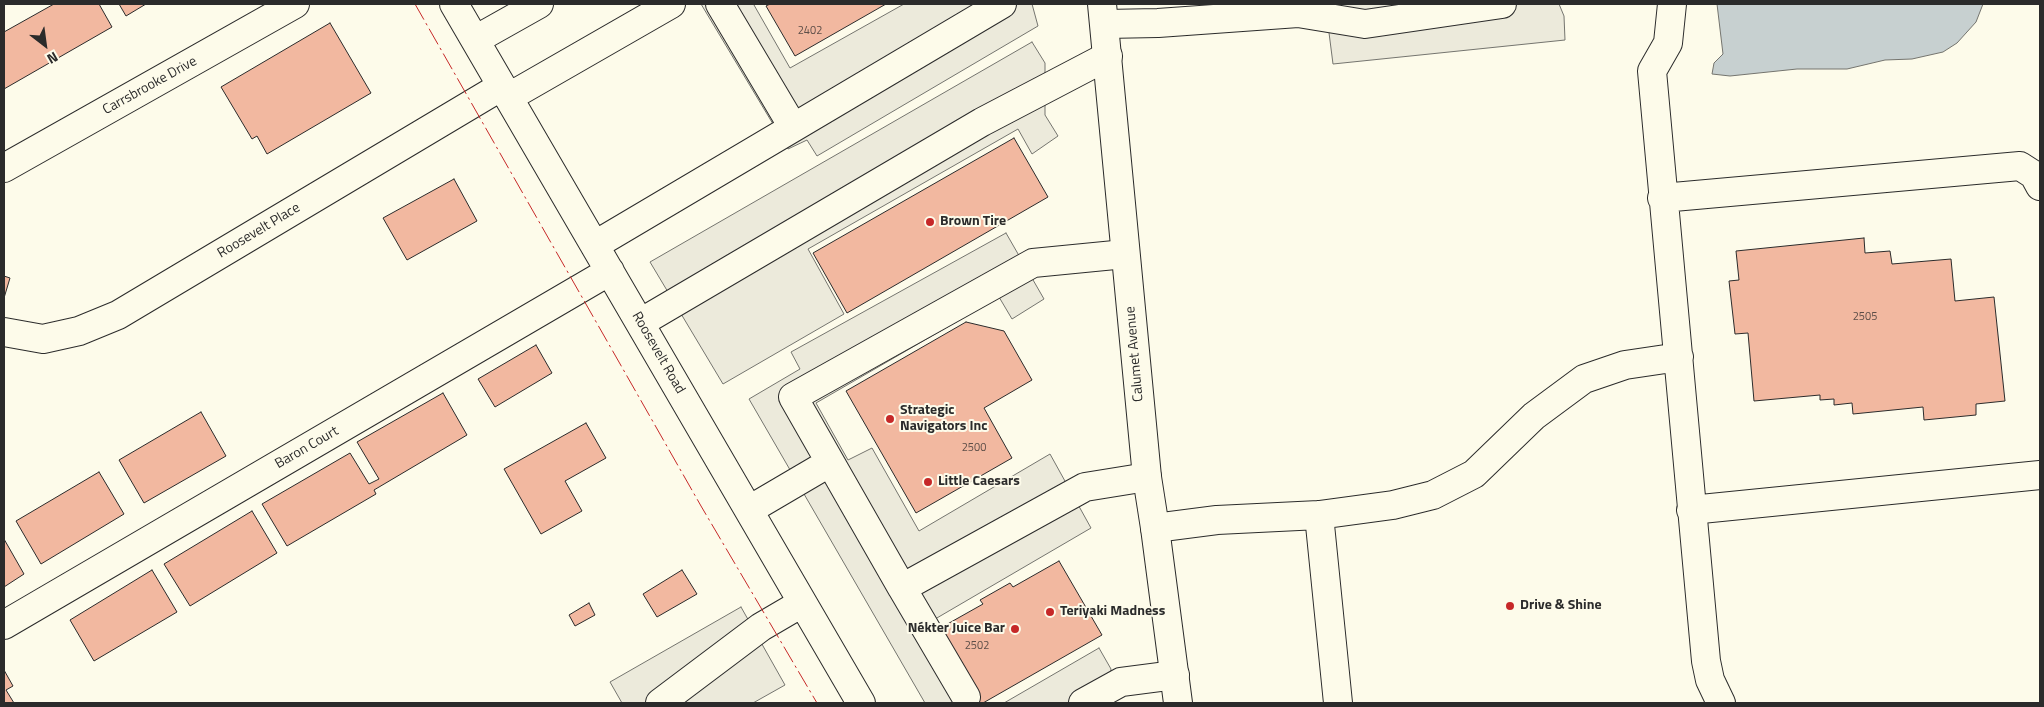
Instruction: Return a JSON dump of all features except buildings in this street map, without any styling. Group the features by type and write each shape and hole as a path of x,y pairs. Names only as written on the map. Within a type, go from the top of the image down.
{"street":[{"name":"Carrsbrooke Drive","path":"4,168 295,4"},
{"name":"Roosevelt Road","path":"454,4 861,703"},
{"path":"475,40 538,4"},
{"name":"Roosevelt Place","path":"4,332 43,339 79,331 118,315 505,91 671,4"},
{"path":"720,4 793,127"},
{"path":"595,245 1002,4"},
{"path":"1103,14 1158,24 1298,14 1364,24 1502,4"},
{"path":"1672,4 1668,43 1652,71 1662,198 1679,357 1691,510 1706,661 1710,680 1721,703"},
{"name":"Calumet Avenue","path":"1103,14 1147,477 1178,703"},
{"path":"640,324 982,122 1108,56"},
{"path":"1662,198 2020,166 2034,175 2040,186"},
{"path":"966,697 792,397 1033,263 1125,254"},
{"name":"Baron Court","path":"4,625 610,271"},
{"path":"1155,528 1217,520 1319,515 1394,505 1433,495 1474,474 1534,416 1584,380 1625,365 1679,357"},
{"path":"749,510 829,463"},
{"path":"1691,510 2040,475"},
{"path":"902,588 1085,487 1147,477"},
{"path":"1319,515 1338,703"},
{"path":"660,703 760,627 802,603"},
{"path":"1083,703 1121,682 1175,675"}],"shaded area":[{"path":"701,4 756,4 754,5 790,68 904,4 1032,4 1038,26 817,156 807,140 788,149"},
{"path":"1333,4 1559,4 1564,16 1565,40 1333,64 1328,25"},
{"path":"1717,4 1983,4 1976,22 1957,43 1943,52 1912,59 1885,60 1847,69 1797,69 1730,76 1712,74 1714,63 1723,54"},
{"path":"1032,42 1045,63 1045,115 1058,136 1032,154 1018,129 808,249 844,314 723,384 650,262"},
{"path":"1006,233 1044,299 1012,319 999,297 816,403 848,460 872,448 919,531 1050,454 1091,528 930,622 968,703 925,703 749,399 800,369 791,352"},
{"path":"741,607 785,685 753,703 622,703 610,682"},
{"path":"1099,648 1111,669 1108,703 1004,703"}],"power":[{"path":"415,4 701,506 817,703"}],"place":[{"name":"Brown Tire","path":"930,222"},
{"name":"Strategic Navigators Inc","path":"890,419"},
{"name":"Little Caesars","path":"928,482"},
{"name":"Drive & Shine","path":"1510,606"},
{"name":"Teriyaki Madness","path":"1050,612"},
{"name":"Nékter Juice Bar","path":"1015,629"}]}
